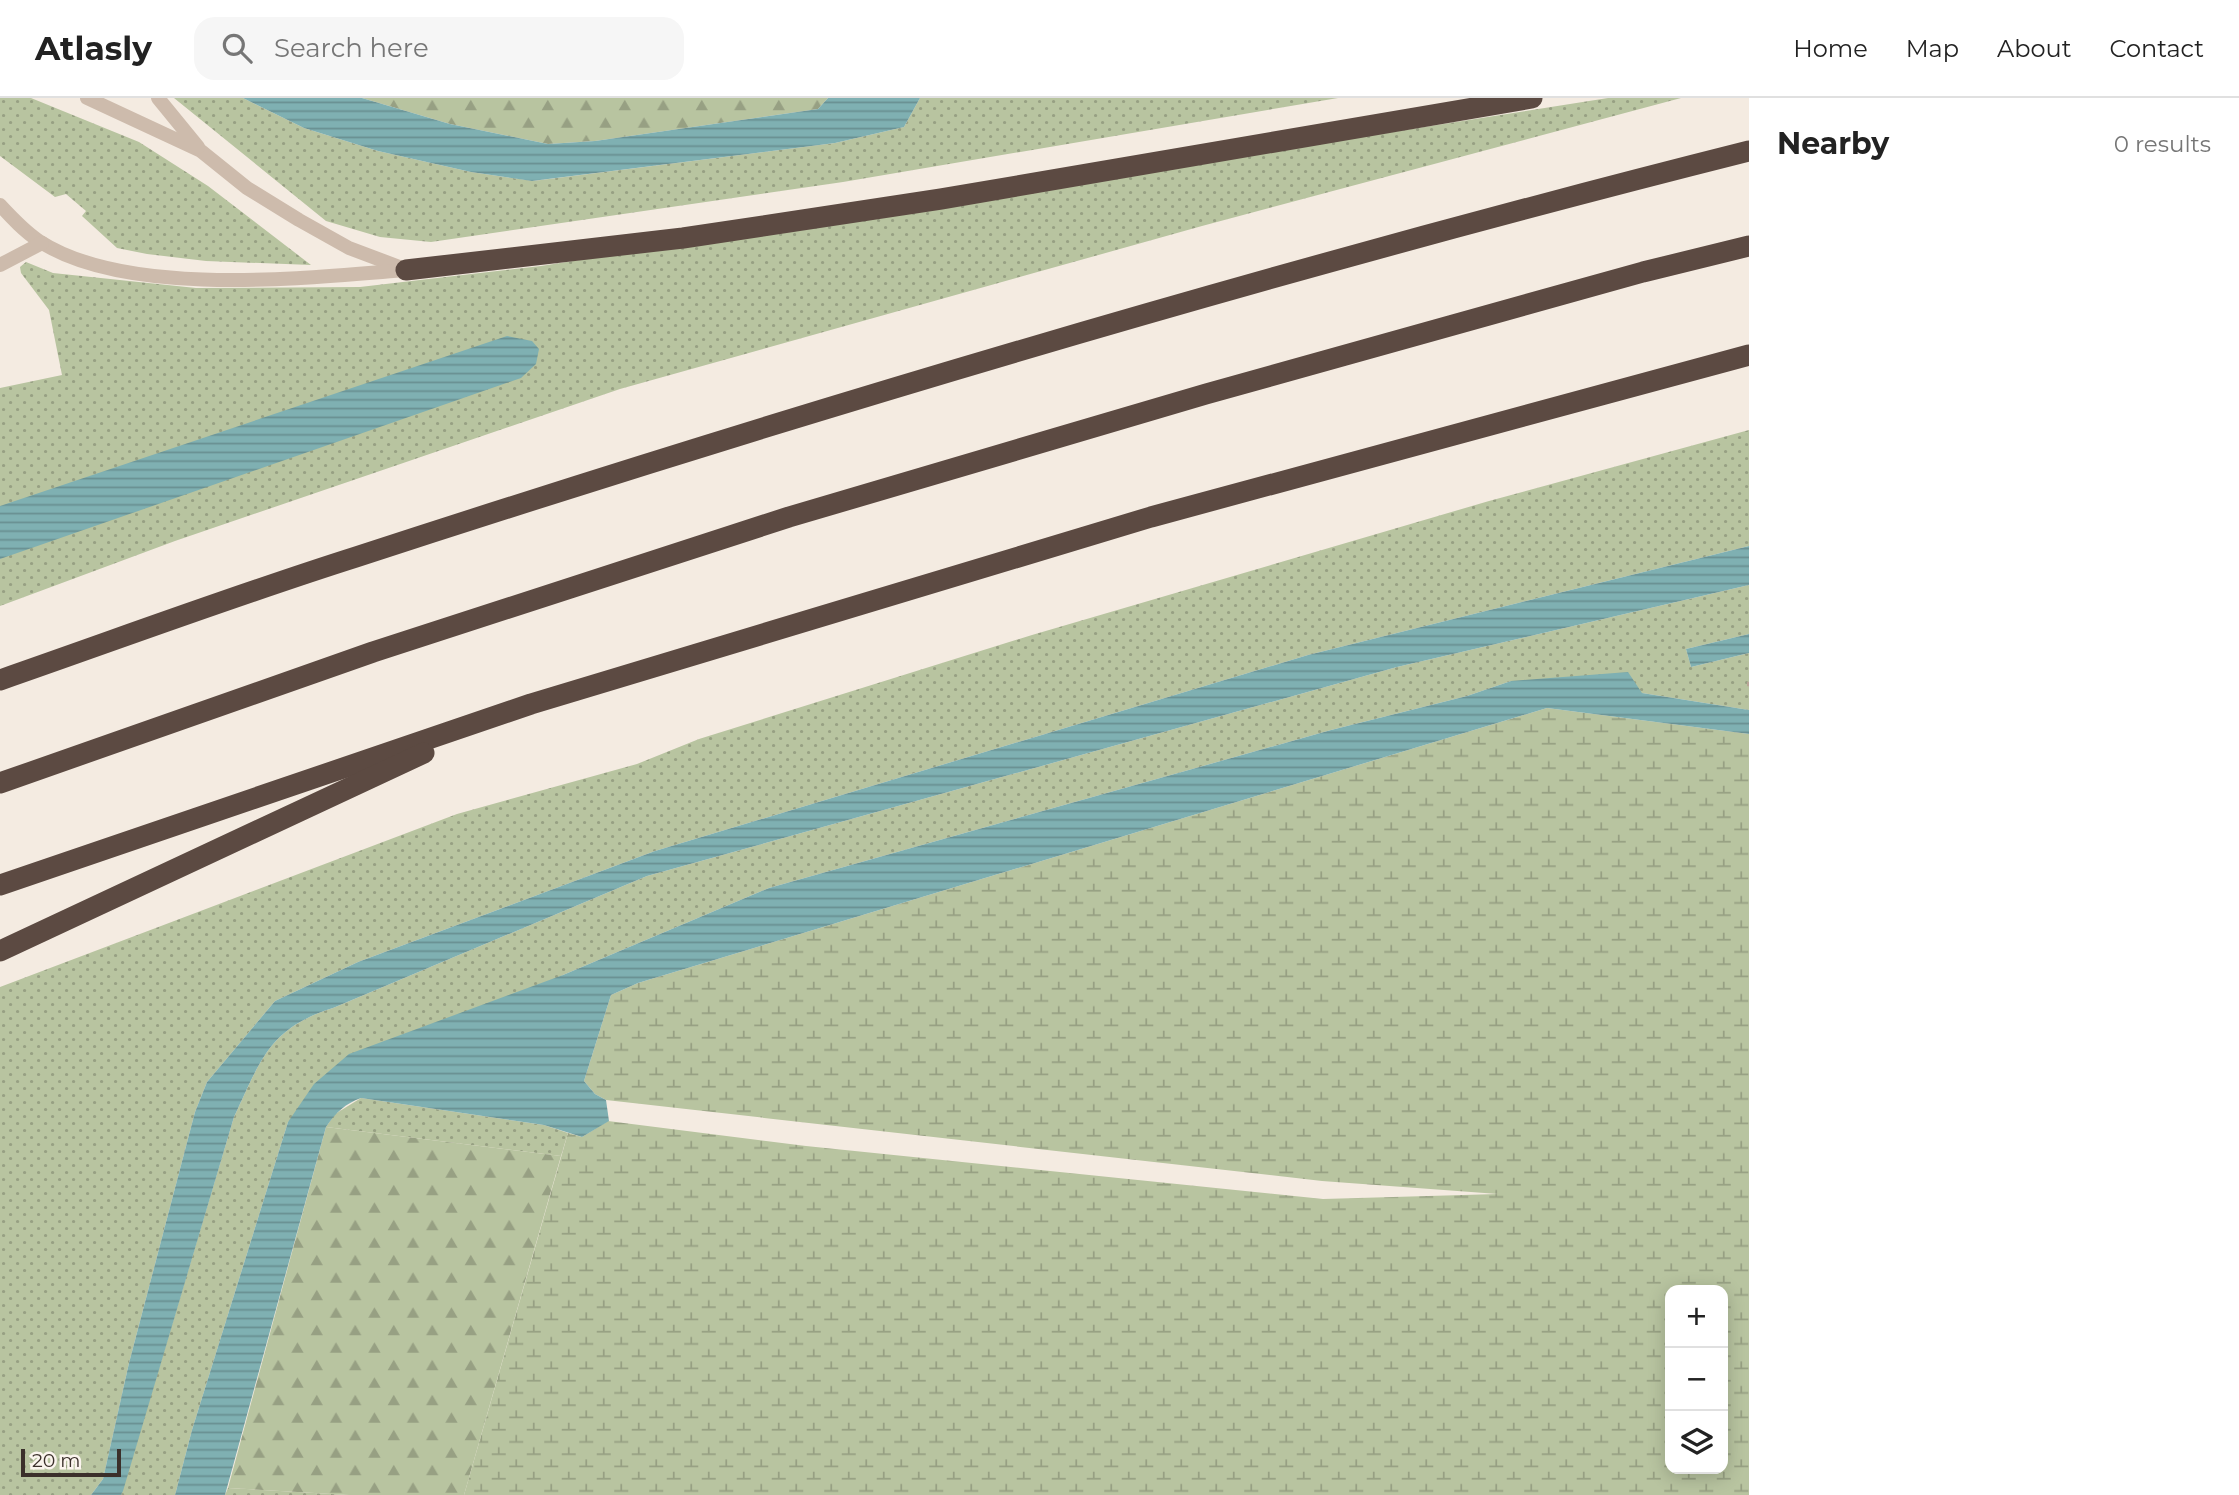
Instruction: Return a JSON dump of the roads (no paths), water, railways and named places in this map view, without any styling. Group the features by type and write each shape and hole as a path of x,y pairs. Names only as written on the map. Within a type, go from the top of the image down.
{"highway":[{"path":"406,270 683,238 941,199 1532,98"},
{"path":"0,680 354,557 1086,330 1607,187 1749,151"},
{"path":"0,783 373,652 789,517 1206,394 1643,272 1749,246"},
{"path":"0,886 531,704 1151,517 1749,355"},
{"path":"0,951 531,704"}],"lane":[{"path":"87,98 201,151"},
{"path":"158,98 201,151 247,188 349,248 406,270"},
{"path":"0,205 42,243 78,258 126,271 167,276 294,279 406,270"},
{"path":"0,265 42,243"}],"water":[{"path":"243,98 362,98 450,124 548,144 595,141 818,109 828,98 920,98 904,127 835,143 532,181 471,172 378,151 304,128"},
{"path":"507,336 532,341 539,349 536,364 521,378 0,559 0,506"},
{"path":"1749,546 1749,585 1397,667 647,876 294,1025 281,1036 260,1063 234,1117 123,1491 121,1495 91,1495 103,1479 129,1363 195,1112 207,1082 275,1001 358,962 655,851 1308,655"},
{"path":"1749,634 1749,653 1691,667 1686,649"},
{"path":"1628,672 1642,693 1749,710 1749,734 1547,708 638,983 611,995 584,1081 595,1094 606,1100 609,1121 582,1137 544,1125 361,1098 350,1103 337,1113 326,1127 225,1495 175,1495 192,1430 288,1122 314,1084 349,1054 563,975 769,888 1331,730 1467,696 1511,681"}]}
